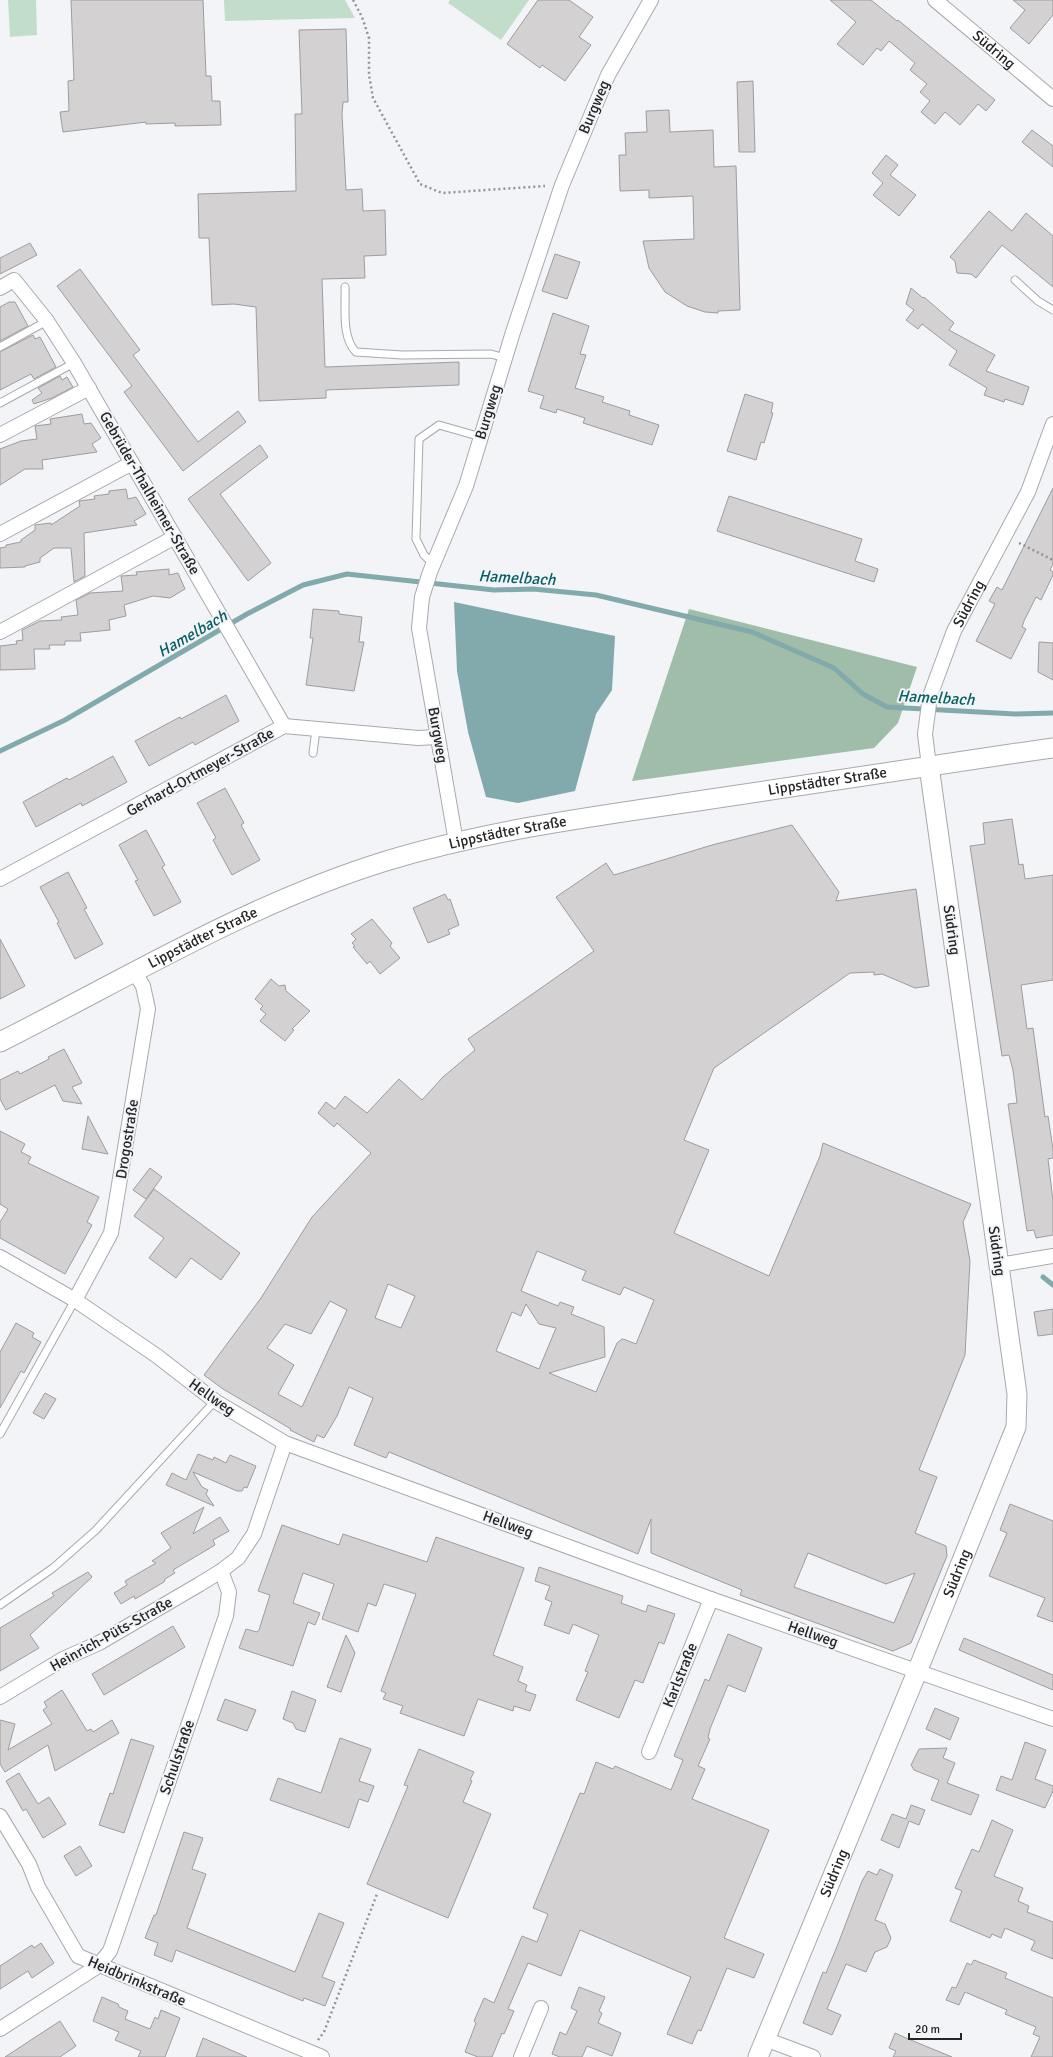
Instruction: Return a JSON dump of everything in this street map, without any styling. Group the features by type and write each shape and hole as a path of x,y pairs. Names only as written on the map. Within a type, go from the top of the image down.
{"main road":[{"name":"Lippstädter Straße","path":"0,1042 262,908 337,878 386,861 456,842 503,832 625,812 1053,748"},
{"name":"Südring","path":"758,2057 917,1672 1016,1427 1017,1394 929,766"}],"street":[{"name":"Burgweg","path":"456,842 420,628 422,598 432,568 466,486 504,358 562,185 608,74 650,0"},
{"name":"Südring","path":"935,0 1053,99"},
{"name":"Gebrüder-Thalheimer-Straße","path":"0,288 14,280 47,321 89,388 284,726"},
{"path":"0,434 89,388"},
{"name":"Südring","path":"929,766 925,734 930,696 954,631 1006,537 1028,492 1053,424"},
{"path":"0,534 132,462"},
{"path":"0,632 175,537"},
{"name":"Gerhard-Ortmeyer-Straße","path":"0,879 284,726 418,738 438,737"},
{"name":"Drogostraße","path":"75,1300 111,1233 148,1009 143,986 135,973"},
{"path":"999,1265 1053,1256"},
{"name":"Hellweg","path":"0,1257 75,1300 156,1356 215,1401 285,1443 711,1599 1053,1719"},
{"path":"221,1571 238,1558 254,1534 285,1443"},
{"name":"Heinrich-Püts-Straße","path":"0,1697 63,1659 99,1643 221,1571"},
{"name":"Schulstraße","path":"0,2029 98,1966 110,1951 226,1616 229,1592 221,1571"},
{"name":"Karlstraße","path":"649,1752 711,1599"},
{"name":"Heidbrinkstraße","path":"0,1816 29,1864 38,1887 78,1956 98,1966 313,2055"},
{"path":"521,2057 541,2008"},
{"path":"765,2039 813,2057"}],"lane":[{"path":"1015,280 1038,301 1053,310"},
{"path":"345,287 347,336 351,347 356,352 402,355 492,354 504,358"},
{"path":"0,347 47,321"},
{"path":"0,403 74,363"},
{"path":"432,568 416,539 419,439 439,425 480,437"},
{"path":"313,753 316,730"},
{"path":"0,1434 75,1300"},
{"path":"0,1605 53,1568 96,1530 215,1401"}],"path":[{"path":"353,0 362,17 369,38 368,75 373,98 420,184 442,194 562,185"},
{"path":"1006,537 1053,560"},
{"path":"313,2055 324,2032 377,1894"}],"green space":[{"path":"8,0 36,0 37,35 10,37"},
{"path":"224,0 345,0 355,18 225,21"},
{"path":"450,0 529,0 501,40 448,3"},
{"path":"689,609 917,667 898,723 874,748 632,781"}],"water":[{"path":"454,602 615,636 612,690 596,714 575,791 518,803 486,797 468,732 457,671"}],"building":[{"path":"71,0 203,0 206,76 211,76 212,101 220,101 221,125 175,126 175,123 146,124 146,122 63,132 60,112 69,111 68,81 74,80"},
{"path":"538,0 569,0 593,17 579,37 591,45 565,81 542,65 540,68 507,44"},
{"path":"830,0 871,0 897,21 898,20 995,100 986,111 978,104 960,125 945,112 935,124 921,112 930,101 920,92 927,84 910,70 915,63 889,41 881,51 877,48 863,65 837,44 856,22"},
{"path":"1013,0 1053,0 1053,15 1029,44 1010,28 1025,10"},
{"path":"346,29 348,102 343,102 342,114 346,190 362,189 363,211 385,210 386,255 364,256 365,278 322,279 325,367 459,362 459,385 326,390 326,398 259,401 256,307 234,304 212,305 209,238 199,238 198,194 296,191 295,114 302,114 299,30"},
{"path":"753,81 755,152 739,152 737,82"},
{"path":"669,110 670,132 713,130 714,167 736,166 740,310 718,311 718,313 705,312 687,306 665,292 649,268 643,241 694,239 693,196 649,198 649,190 620,191 619,155 626,155 625,133 647,132 646,111"},
{"path":"1032,130 1053,146 1053,167 1022,142"},
{"path":"886,155 898,165 890,175 916,195 899,216 873,195 883,183 872,173"},
{"path":"989,211 1012,231 1026,213 1053,236 1053,287 1002,245 976,278 971,274 957,273 955,261 950,257"},
{"path":"30,243 37,255 0,274 0,258"},
{"path":"555,254 580,262 567,299 542,291"},
{"path":"80,269 140,350 133,355 198,442 238,411 246,422 183,471 124,392 132,386 57,286"},
{"path":"911,288 923,298 924,297 954,323 949,330 995,355 986,371 1029,387 1023,405 1005,399 1004,402 984,395 987,388 949,365 957,351 922,324 918,329 906,320 914,310 906,304"},
{"path":"9,302 15,302 28,326 0,341 0,307"},
{"path":"553,313 589,326 580,354 586,355 575,388 604,397 602,402 630,411 629,415 659,425 652,445 583,423 585,418 557,409 556,413 540,408 544,396 528,391"},
{"path":"33,335 35,339 40,337 56,367 34,379 31,374 0,390 0,352"},
{"path":"60,376 62,380 67,377 73,387 52,398 34,404 32,400 42,393 38,388"},
{"path":"745,394 773,403 771,413 773,413 764,443 761,442 756,460 727,451"},
{"path":"82,414 84,424 91,423 101,438 92,444 97,452 42,460 43,469 25,469 0,485 0,449 21,441 37,439 35,426 51,424 50,419"},
{"path":"260,445 268,457 220,494 271,563 248,581 188,499"},
{"path":"1053,488 1053,564 1050,570 1053,572 1053,575 1041,600 1036,597 1024,621 1022,627 1026,629 1011,659 976,641 995,604 989,601 997,587 1002,590"},
{"path":"126,489 128,499 136,497 146,514 134,521 137,525 84,533 85,576 74,582 71,548 54,548 40,558 40,562 25,567 0,568 0,548 6,547 6,545 21,542 21,540 35,530 35,525 51,523 51,525 80,506 79,501 95,499 94,496 109,494 109,491"},
{"path":"729,496 862,539 855,561 878,569 874,582 717,531"},
{"path":"169,569 169,575 178,573 185,589 170,598 153,596 124,605 126,616 109,620 110,630 80,633 81,641 65,641 65,645 49,645 50,649 34,649 35,669 0,670 0,646 17,644 16,641 23,640 22,630 40,621 62,620 61,617 78,615 76,600 90,593 123,591 121,576 137,575 136,572"},
{"path":"313,609 339,611 339,614 362,617 359,642 364,642 354,691 306,685 313,638 310,638"},
{"path":"1039,642 1053,643 1053,680 1038,672"},
{"path":"226,695 239,721 195,745 193,742 149,766 135,741"},
{"path":"113,756 127,782 82,806 81,803 36,827 23,802 67,778 69,780"},
{"path":"225,788 244,823 241,825 260,860 232,875 213,840 216,838 197,803"},
{"path":"1012,819 1019,865 1023,864 1025,879 1053,875 1053,980 1021,985 1027,1029 1033,1028 1045,1117 1048,1116 1053,1149 1053,1158 1048,1159 1053,1201 1053,1235 1036,1238 1034,1230 1027,1231 1008,1104 1017,1103 1013,1070 1009,1055 1002,1056 970,846 985,844 983,823"},
{"path":"792,825 839,892 836,901 916,889 929,986 915,988 882,974 874,975 874,972 850,973 714,1068 684,1140 709,1150 674,1233 769,1276 820,1156 823,1143 971,1204 963,1222 970,1261 965,1355 919,1470 937,1477 915,1533 946,1546 947,1556 911,1643 893,1651 740,1595 742,1590 651,1553 651,1519 638,1554 389,1452 386,1458 354,1445 373,1398 349,1387 337,1416 324,1438 317,1435 314,1442 290,1430 291,1429 223,1389 204,1375 261,1298 312,1217 371,1153 337,1123 334,1127 318,1113 326,1102 335,1109 345,1096 367,1113 399,1079 422,1100 443,1077 475,1050 468,1039 594,951 556,897 606,863 614,875 712,845","holes":["537,1251 586,1271 582,1280 620,1295 624,1287 654,1300 636,1344 622,1339 617,1343 596,1392 549,1373 605,1357 604,1327 571,1314 574,1307 560,1302 558,1306 521,1291","388,1284 415,1296 401,1328 375,1318","330,1301 347,1310 302,1407 278,1394 294,1365 267,1348 285,1324 311,1334","526,1304 539,1324 556,1328 539,1369 496,1351 512,1312 521,1316","808,1553 886,1584 915,1573 894,1623 794,1587"]},
{"path":"146,830 165,865 162,867 181,902 154,916 135,881 138,880 119,845"},
{"path":"68,872 87,908 84,909 103,944 75,959 57,923 59,922 40,887"},
{"path":"445,894 448,900 450,899 459,925 448,930 450,934 428,943 413,908"},
{"path":"372,919 392,943 390,946 400,958 380,974 370,961 367,964 353,947 355,946 352,943 356,939 351,934"},
{"path":"0,939 25,986 0,999"},
{"path":"271,979 279,986 285,985 286,991 310,1011 292,1029 294,1030 285,1041 260,1021 266,1014 260,1009 263,1006 255,999"},
{"path":"64,1049 82,1083 72,1087 82,1104 63,1101 55,1085 6,1110 0,1099 0,1080 18,1071 20,1074 49,1059 48,1057"},
{"path":"88,1116 108,1154 82,1149"},
{"path":"0,1131 25,1144 21,1152 31,1157 28,1163 99,1197 87,1222 92,1225 65,1274 0,1238 0,1222 8,1209 0,1204"},
{"path":"150,1168 162,1177 146,1199 133,1190"},
{"path":"154,1189 240,1253 221,1280 191,1258 176,1278 149,1258 164,1238 134,1216"},
{"path":"1053,1309 1053,1334 1038,1336 1034,1312"},
{"path":"16,1323 34,1333 32,1337 41,1342 24,1373 21,1371 0,1408 0,1352"},
{"path":"45,1393 56,1399 44,1419 33,1413"},
{"path":"198,1454 213,1460 214,1457 226,1463 230,1455 256,1466 247,1488 244,1487 242,1491 237,1491 193,1472 202,1487 208,1490 206,1494 214,1506 166,1485 172,1473 186,1480"},
{"path":"1010,1504 1053,1521 1053,1622 1037,1616 1045,1598 989,1576 1007,1533 1000,1530"},
{"path":"204,1507 193,1534 220,1517 229,1531 213,1540 215,1545 173,1570 175,1573 165,1579 164,1582 135,1599 134,1596 121,1604 114,1593 127,1585 125,1581 156,1563 152,1561 171,1548 161,1533"},
{"path":"282,1525 339,1545 343,1534 427,1562 436,1537 524,1568 493,1655 523,1667 518,1681 527,1685 525,1691 536,1695 530,1711 514,1706 513,1711 478,1699 464,1736 400,1713 403,1706 383,1699 386,1693 381,1691 416,1594 384,1584 376,1606 368,1603 358,1632 322,1619 334,1584 303,1573 293,1603 320,1613 315,1625 308,1622 293,1666 239,1648 246,1629 257,1632 259,1630 270,1595 258,1591"},
{"path":"539,1567 623,1596 621,1603 646,1612 648,1605 675,1614 664,1644 659,1642 643,1683 635,1680 619,1718 576,1700 588,1672 585,1671 599,1635 573,1624 569,1634 544,1625 552,1602 545,1599 550,1586 535,1581"},
{"path":"88,1572 92,1577 30,1635 39,1648 0,1671 0,1628 54,1596 52,1593"},
{"path":"173,1626 185,1647 104,1695 92,1674"},
{"path":"728,1634 762,1648 745,1692 728,1685 710,1729 708,1738 710,1739 698,1766 705,1769 692,1799 769,1830 724,1938 764,1954 754,1978 727,1968 701,2031 698,2030 692,2044 667,2034 691,1977 580,1930 561,1976 528,1963 508,2009 514,2011 504,2034 502,2033 492,2057 478,2057 465,2052 476,2023 474,2021 484,1998 494,2003 522,1936 537,1942 548,1914 533,1908 580,1793 584,1794 596,1762 613,1769 615,1766 671,1790 683,1760 674,1756 705,1679 709,1681"},
{"path":"346,1635 355,1653 341,1692 327,1687"},
{"path":"964,1638 1053,1675 1053,1690 959,1650"},
{"path":"62,1690 87,1731 91,1729 93,1732 112,1720 119,1733 55,1771 48,1745 5,1772 0,1764 0,1720 15,1724 8,1750 52,1724 43,1710 47,1707 44,1702"},
{"path":"292,1691 316,1700 305,1732 296,1729 293,1723 283,1719"},
{"path":"225,1699 256,1710 247,1731 217,1720"},
{"path":"935,1708 959,1718 950,1740 926,1729"},
{"path":"340,1738 371,1749 359,1781 374,1786 368,1802 359,1799 349,1828 270,1800 278,1778 321,1793"},
{"path":"131,1739 154,1746 124,1833 99,1825 110,1793 113,1794"},
{"path":"1025,1742 1046,1750 1035,1779 1053,1786 1053,1791 1045,1808 996,1790 1001,1776 1012,1780"},
{"path":"947,1748 943,1758 955,1763 947,1783 979,1795 971,1815 931,1800 939,1780 914,1770 911,1765 919,1749"},
{"path":"419,1749 474,1772 470,1780 472,1781 463,1802 491,1814 448,1918 367,1884 408,1786 404,1785"},
{"path":"19,1773 38,1804 49,1797 66,1824 43,1838 26,1809 23,1811 6,1781"},
{"path":"911,1805 925,1810 919,1825 909,1821 899,1848 881,1840 892,1814 906,1819"},
{"path":"992,1820 1013,1830 994,1876 1023,1888 1018,1901 1029,1906 1027,1912 1053,1922 1053,1959 1031,1950 1035,1941 1005,1928 1001,1938 992,1934 990,1938 950,1921 962,1891 955,1888 972,1849 979,1852"},
{"path":"184,1832 203,1838 192,1869 206,1874 187,1928 295,1972 319,1913 344,1923 322,1977 335,1982 325,2006 304,1998 303,2001 176,1950 172,1962 154,1955 158,1943 145,1938 154,1915 156,1915"},
{"path":"80,1846 92,1866 76,1876 64,1856"},
{"path":"880,1869 893,1875 875,1920 885,1924 891,1938 887,1947 875,1952 866,1972 846,1964 827,2009 841,2015 832,2035 803,2023 823,1972 826,1973 862,1881 868,1871 877,1875"},
{"path":"41,1943 54,1963 32,1978 28,1971 0,1989 0,1966 32,1945 34,1948"},
{"path":"974,1960 1007,1973 1005,1978 1053,1998 1053,2057 1031,2057 1040,2037 1033,2034 1036,2027 1005,2014 1007,2010 965,1992 959,2005 946,2000 952,1987 956,1988 967,1963 971,1965"},
{"path":"579,1987 605,1997 599,2011 602,2013 598,2023 621,2033 612,2056 587,2046 582,2057 560,2057 552,2054 560,2032 566,2035 577,2011 571,2008"},
{"path":"102,1997 118,2004 119,2007 128,2011 125,2019 150,2029 155,2017 158,2019 161,2010 180,2018 165,2057 138,2057 141,2051 115,2040 119,2032 93,2021"},
{"path":"60,2021 76,2046 60,2057 5,2057"},
{"path":"895,2033 952,2057 893,2057 896,2051 889,2048"},
{"path":"203,2038 247,2057 196,2057"}],"waterway":[{"name":"Hamelbach","path":"0,751 65,720 247,614 303,585 347,574 494,590 533,589 596,595 752,632 834,668 863,694 887,707 1015,714 1053,713"},
{"path":"1043,1277 1053,1285"}]}
